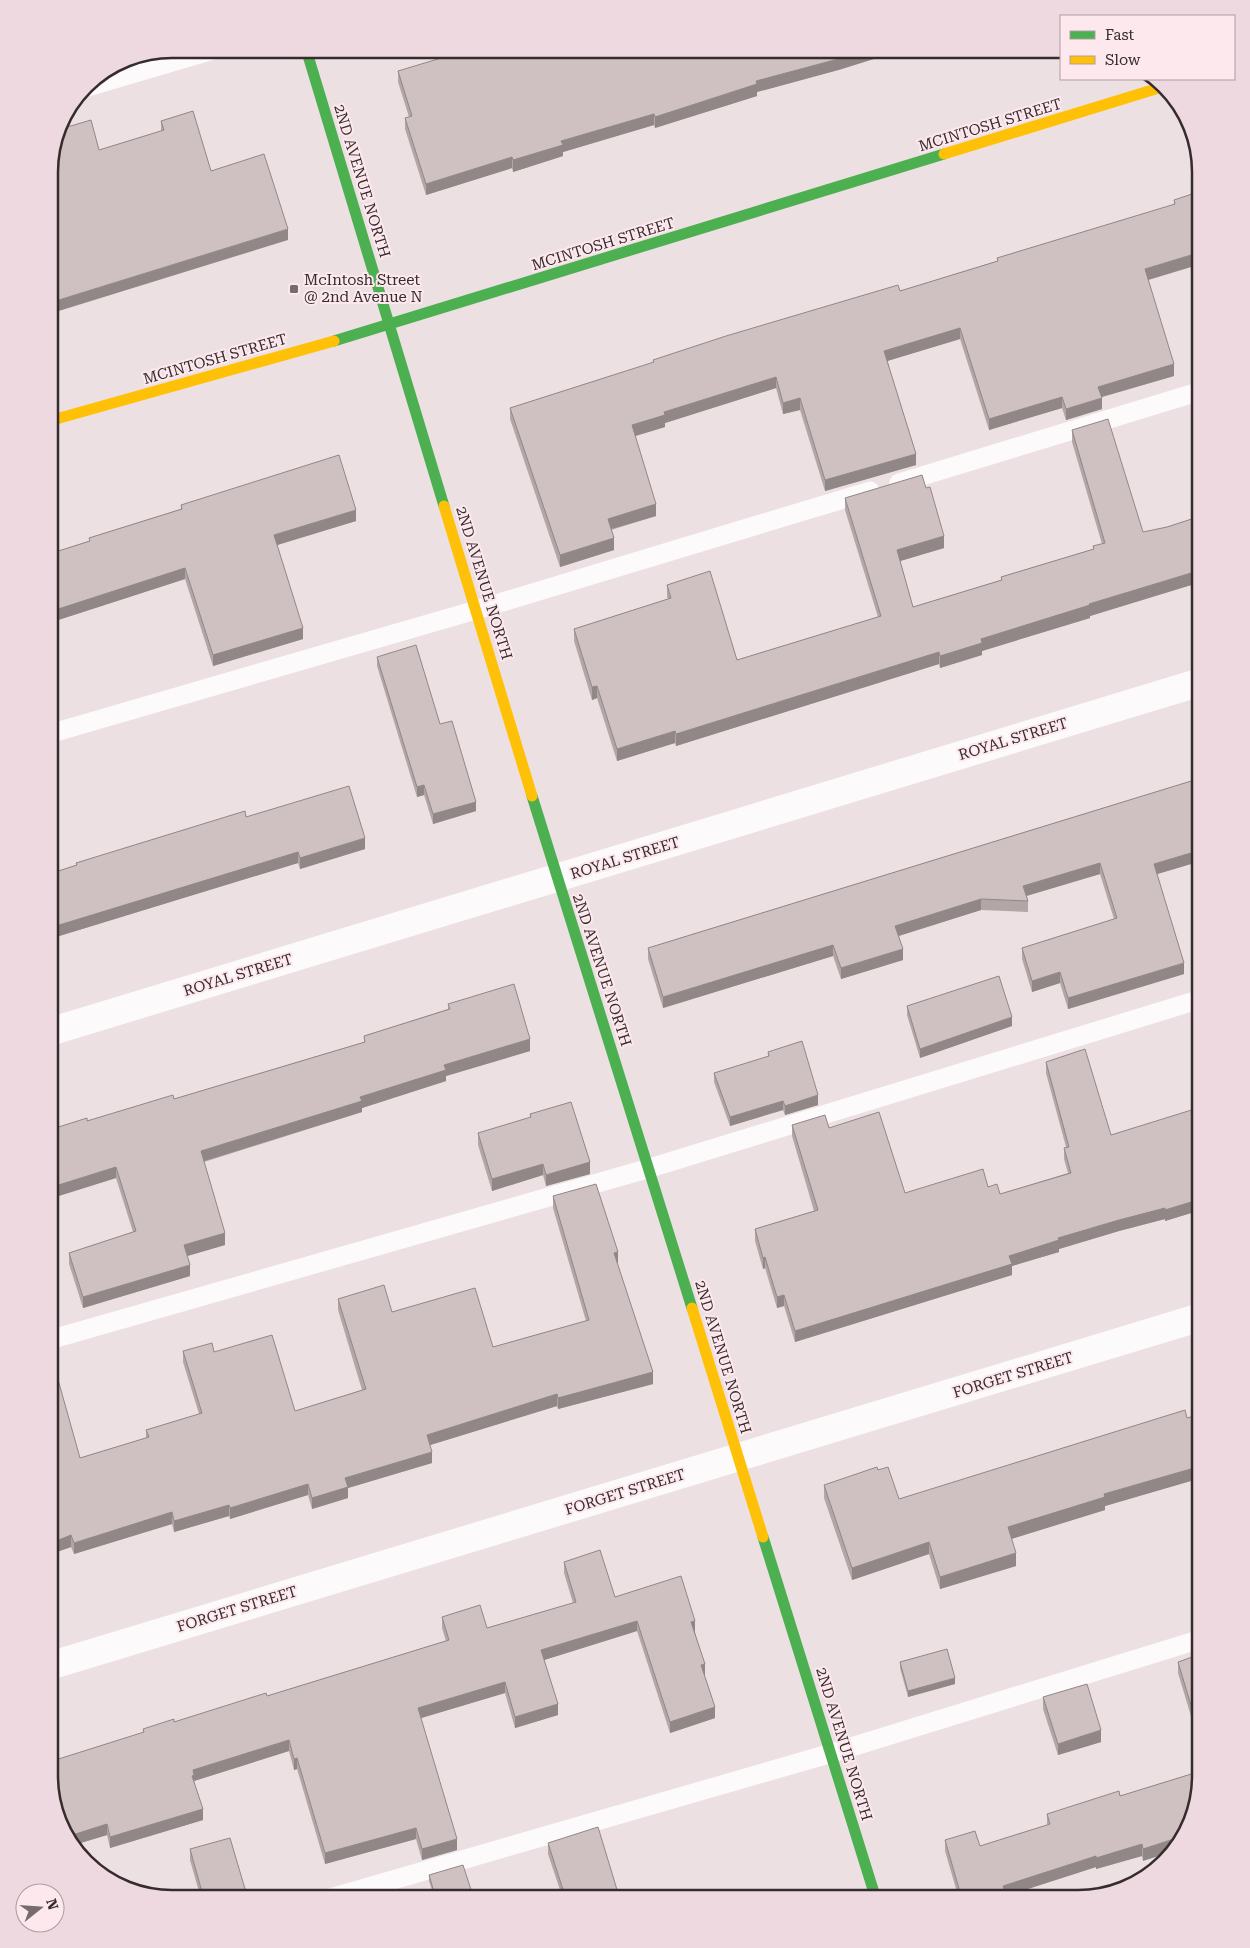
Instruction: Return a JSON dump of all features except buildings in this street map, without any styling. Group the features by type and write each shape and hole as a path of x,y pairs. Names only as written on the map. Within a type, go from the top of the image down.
{"street":[{"name":"2ND AVENUE NORTH","path":"309,58 557,879 650,1168 738,1458 873,1890"},
{"name":"MCINTOSH STREET","path":"58,418 391,325 1157,89"},
{"name":"ROYAL STREET","path":"58,1029 1192,685"},
{"name":"FORGET STREET","path":"58,1663 1192,1320"}],"lane":[{"path":"98,84 187,58"},
{"path":"58,731 476,610 1192,394"},
{"path":"58,1337 650,1168 1192,1002"},
{"path":"358,1890 832,1754 1192,1641"}],"traffic: fast":[{"path":"309,58 444,506"},
{"path":"334,341 944,154"},
{"path":"532,796 692,1308"},
{"path":"763,1537 873,1890"}],"traffic: slow":[{"path":"944,154 1157,89"},
{"path":"58,418 334,341"},
{"path":"444,506 532,796"},
{"path":"692,1308 763,1537"}],"place":[{"name":"McIntosh Street @ 2nd Avenue N","path":"294,289"}]}
